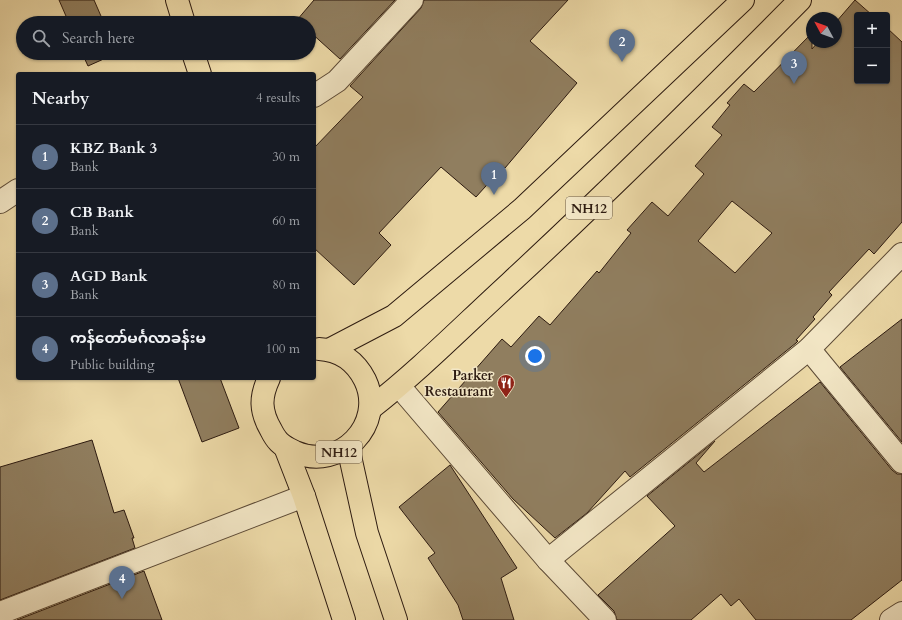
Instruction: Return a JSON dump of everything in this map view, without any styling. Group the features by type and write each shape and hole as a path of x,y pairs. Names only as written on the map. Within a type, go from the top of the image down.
{"main road":[{"path":"177,0 182,16"},
{"name":"NH12","path":"322,349 394,316 522,209 743,0"},
{"name":"NH12","path":"371,408 399,386 524,270 658,142 800,0"},
{"name":"NH12","path":"268,380 264,388 262,401 265,419 278,441 285,447 303,455 321,457 339,452 348,447 365,427 371,408 369,390 360,370 347,357 322,349"},
{"name":"NH12","path":"285,447 304,496 344,620"},
{"name":"NH12","path":"348,447 367,533 396,620"}],"street":[{"path":"316,95 337,81 412,0"},
{"path":"0,202 16,191"},
{"path":"548,560 809,349 902,254"},
{"path":"809,349 902,462"},
{"path":"399,386 548,560 605,620"},
{"path":"0,613 304,496"},
{"path":"891,620 902,613"}],"building":[{"path":"59,0 94,0 101,16 66,16"},
{"path":"314,0 395,0 340,59 316,37 316,16 300,16"},
{"path":"424,0 568,0 530,41 577,83 505,168 503,167 476,197 441,167 379,233 391,245 354,285 316,250 316,146 363,97 350,86 421,8"},
{"path":"855,0 869,12 854,12 854,84 890,84 890,31 902,42 902,222 874,254 869,249 829,292 832,295 813,317 815,319 796,340 798,341 796,343 630,477 625,471 587,513 555,538 513,499 438,412 502,339 511,347 539,316 550,325 597,271 599,273 631,233 627,230 652,202 668,216 704,174 695,166 722,135 712,127 730,105 727,103 744,84 754,92 806,39 806,48 842,48 842,15","holes":["732,201 772,233 735,273 698,241"]},
{"path":"85,60 101,60 88,66"},
{"path":"902,319 902,442 840,367"},
{"path":"179,380 221,380 239,428 202,442"},
{"path":"820,382 892,470 897,474 902,474 902,580 851,620 756,620 739,599 731,606 721,594 691,620 617,620 614,611 598,595 675,526 647,496 715,441 696,463 704,472"},
{"path":"92,440 114,513 124,510 134,538 132,538 135,548 0,600 0,467"},
{"path":"450,465 517,568 501,578 514,620 463,620 458,605 428,558 435,553 399,507"},
{"path":"144,571 162,620 17,620"}],"place":[{"name":"CB Bank","path":"622,62"},
{"name":"AGD Bank","path":"794,84"},
{"name":"KBZ Bank 3","path":"494,195"},
{"name":"Parker Restaurant","path":"506,398"},
{"name":"ကန်တော်မင်္ဂလာခန်းမ","path":"122,599"}]}
